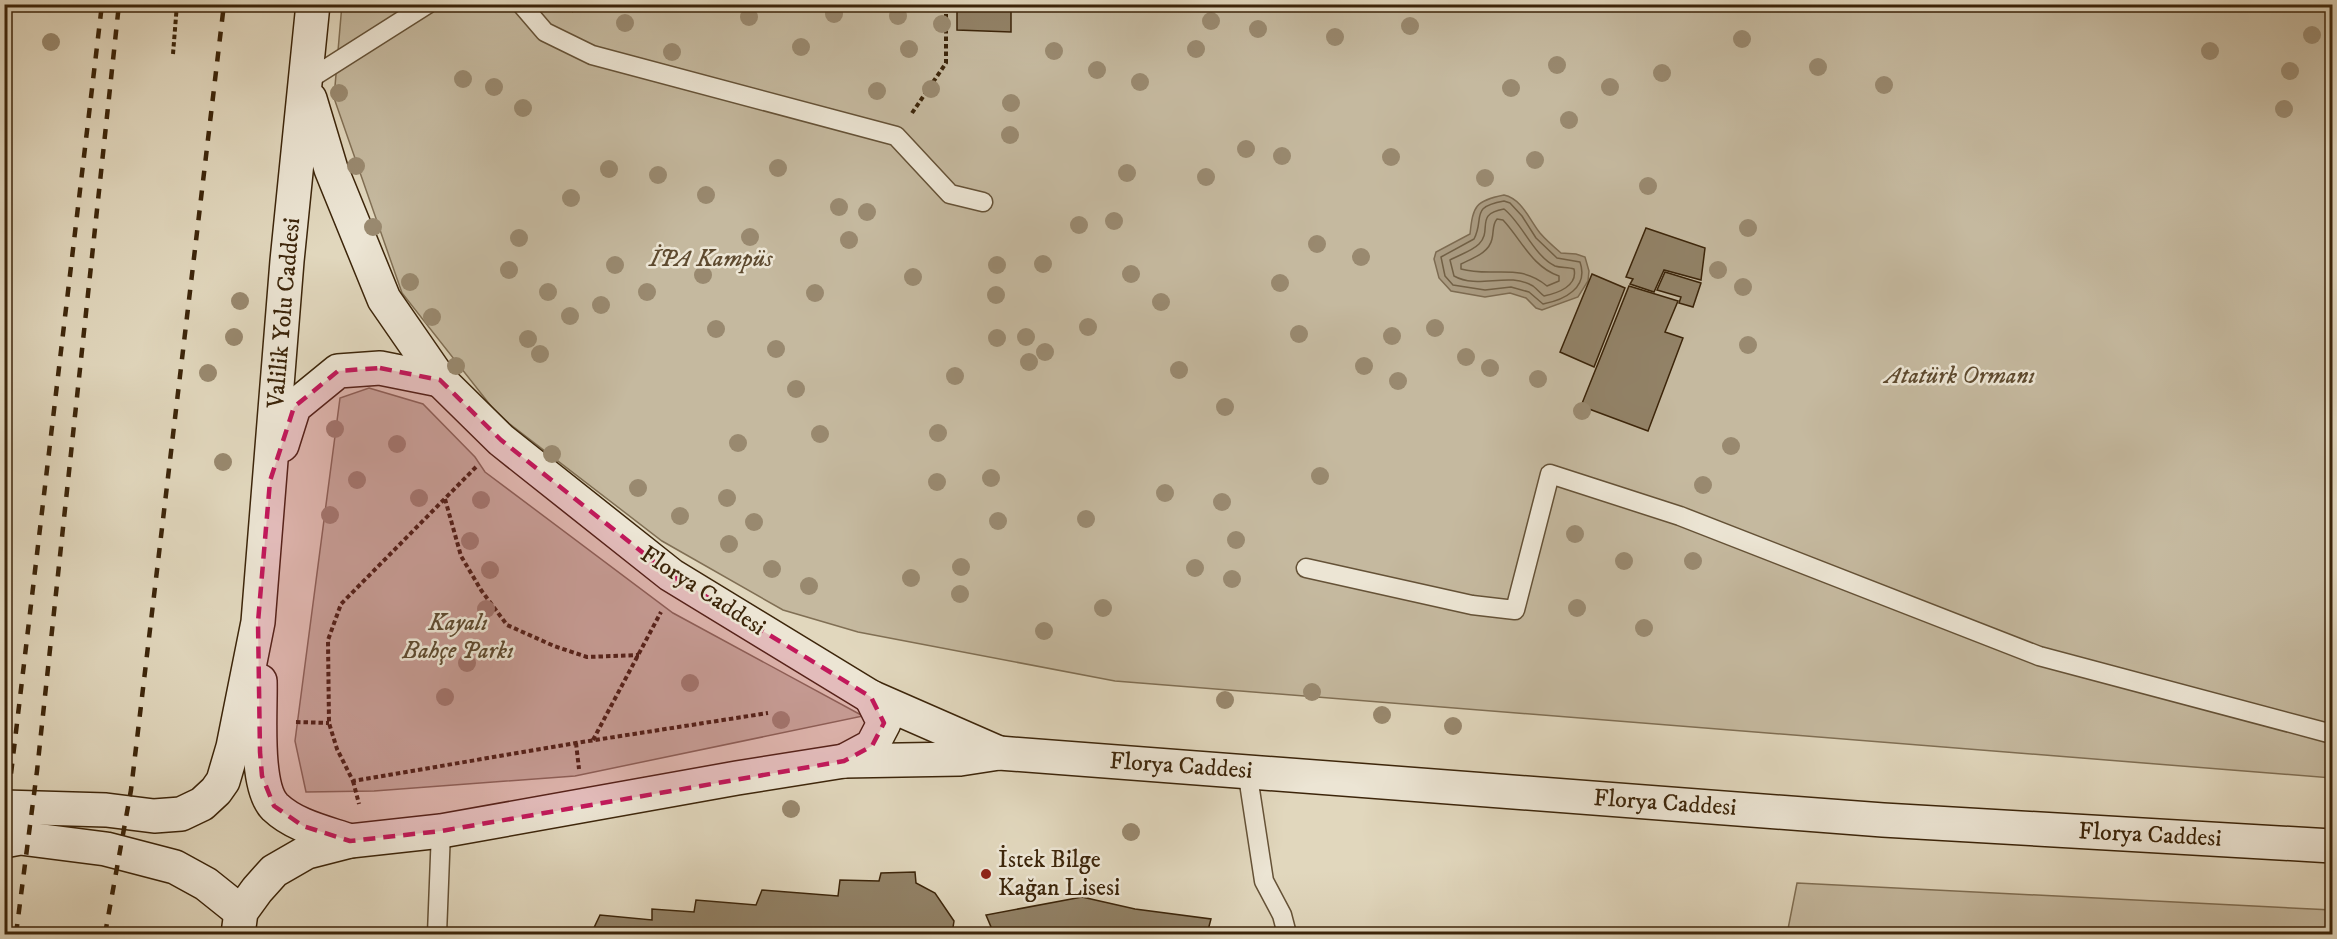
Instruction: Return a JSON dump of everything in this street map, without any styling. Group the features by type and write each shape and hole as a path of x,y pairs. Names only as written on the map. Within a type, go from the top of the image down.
{"main road":[{"name":"Valilik Yolu Caddesi","path":"258,622 287,261 313,4"},
{"name":"Florya Caddesi","path":"305,82 330,169 384,299 440,380 501,440 679,580 871,697 999,753"},
{"path":"270,481 294,407 338,371 380,368 440,380"},
{"path":"8,803 154,816 182,813 202,804 216,791 222,781 233,747 258,622"},
{"path":"258,622 262,776 274,806 303,826 350,840"},
{"path":"844,761 872,746 884,723 871,697"},
{"name":"Florya Caddesi","path":"350,840 441,831 844,761 960,759 999,753 1883,820 2332,846"},
{"path":"8,803 76,845"},
{"path":"4,841 20,838 106,849 175,867 206,884 239,923 256,890 274,872 307,852 350,840"}],"lane":[{"path":"305,82 428,4"},
{"path":"521,4 545,32 592,55 896,136 950,194 983,202"},
{"path":"1306,568 1472,605 1515,610 1550,474 1680,516 2039,656 2332,734"},
{"path":"1247,770 1264,881 1282,915 1287,934"},
{"path":"437,934 441,831"}],"path":[{"path":"172,54 177,4"},
{"path":"896,136 946,63 946,4"},
{"path":"501,440 341,604 328,640 328,723 337,749 353,781 768,713"},
{"path":"444,499 461,556 481,590 507,625 554,646 587,657 639,655"},
{"path":"594,740 679,580"}],"highlighted area":[{"path":"380,368 440,380 501,440 671,575 871,697 884,723 872,746 844,761 441,831 350,841 303,826 274,806 262,776 260,752 258,622 270,481 294,407 338,371"}],"green space":[{"name":"Atatürk Ormanı","path":"342,4 2332,5 2332,778 1115,681 858,632 783,610 662,541 498,415 402,293 334,98"},
{"name":"Kayalı Bahçe Parkı","path":"369,388 423,404 475,457 485,472 673,613 863,716 575,776 374,791 306,792 295,741 340,398"},
{"path":"1797,883 2332,910 2332,934 1787,934"}],"water":[{"path":"1504,195 1516,201 1525,210 1540,233 1561,253 1585,257 1589,271 1588,281 1578,297 1542,310 1536,308 1526,298 1510,293 1485,297 1451,291 1439,278 1434,259 1436,252 1470,234 1472,217 1477,206"}],"building":[{"path":"957,4 1011,4 1011,32 957,30"},
{"path":"1646,228 1705,248 1701,280 1664,270 1654,292 1630,284 1633,279 1626,277"},
{"path":"1665,272 1701,283 1693,307 1679,303 1681,297 1657,290"},
{"path":"1592,274 1625,288 1594,367 1560,352"},
{"path":"1629,286 1678,301 1665,332 1683,338 1648,431 1581,406"},
{"path":"915,872 916,883 935,893 954,921 952,934 591,934 600,915 652,920 652,909 694,912 696,900 756,905 762,890 838,896 840,880 879,881 881,873"},
{"path":"1082,897 1135,909 1211,919 1207,934 994,934 986,915"}],"railway":[{"path":"4,833 102,4"},
{"path":"16,934 37,771 119,4"},
{"path":"105,934 131,790 224,4"}],"place":[{"name":"İstek Bilge Kağan Lisesi","path":"986,874"}],"park label":[{"name":"İPA Kampüs","path":"711,259"}]}
